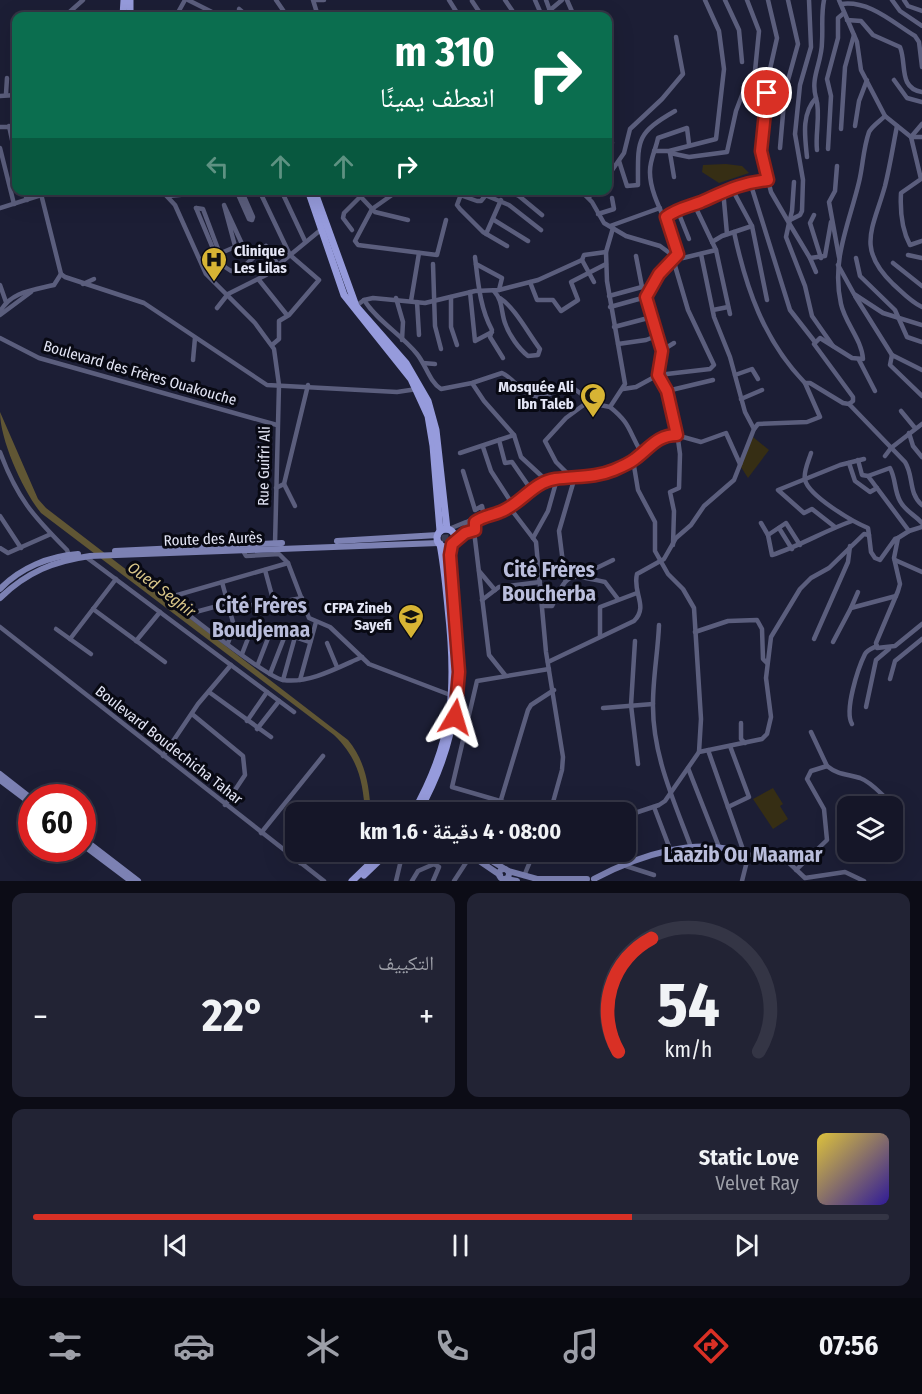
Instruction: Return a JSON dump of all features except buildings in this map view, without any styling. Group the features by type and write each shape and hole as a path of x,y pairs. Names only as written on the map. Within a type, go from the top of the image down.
{"main road":[{"path":"310,195 323,228"},
{"path":"315,195 340,286 354,308 417,389 428,416 436,447 442,534 453,627"},
{"path":"354,308 400,356 418,382 430,407 439,476 442,534 447,546 453,543"},
{"path":"425,801 447,749 455,697 454,535 442,534"},
{"path":"446,550 453,627"},
{"path":"419,802 427,788 441,750 455,697"},
{"path":"358,881 378,862"},
{"path":"352,881 366,874"}],"street":[{"path":"70,12 83,0"},
{"path":"186,0 212,12"},
{"path":"317,12 313,0 324,0"},
{"path":"546,0 550,11 562,0"},
{"path":"705,0 718,31 724,69 716,139"},
{"path":"725,0 739,30 742,62"},
{"path":"654,151 689,157 724,153 731,140 736,111 747,82 755,71 759,31 747,0"},
{"path":"768,0 777,33 768,78 761,144 774,199 790,221 816,272"},
{"path":"780,148 785,91 798,44 788,0"},
{"path":"790,221 802,211 802,180 795,134 800,86 811,47 809,0"},
{"path":"817,150 815,132 818,105 812,85 823,42 820,21 824,0"},
{"path":"892,0 900,11 922,26"},
{"path":"904,0 908,6 922,11"},
{"path":"922,68 919,42 915,36 869,5 840,2 859,49 858,61 885,116 911,137 922,179 901,193 900,206 903,228 910,244 922,241"},
{"path":"239,9 242,12"},
{"path":"828,149 831,96 827,79 838,38 838,18 844,13"},
{"path":"847,20 861,21 873,35 900,47 906,83 915,91 922,92"},
{"path":"841,129 845,67 854,35"},
{"path":"612,171 619,161 630,129 650,108 663,99 682,74 676,37"},
{"path":"3,95 7,78"},
{"path":"855,126 859,101 867,80"},
{"path":"894,80 907,98 922,102"},
{"path":"807,157 805,133 807,107 816,98"},
{"path":"619,161 627,186 638,185 637,170 642,136 649,126 675,111"},
{"path":"859,360 864,356 841,305 836,274 845,223 860,181 864,148 870,130 885,116"},
{"path":"911,137 922,124"},
{"path":"9,126 12,140"},
{"path":"0,127 12,126"},
{"path":"897,126 885,186 873,223 870,250 873,262 882,274 922,307"},
{"path":"610,307 646,297 678,252 651,180 654,151 658,138 687,128 689,144"},
{"path":"911,137 922,137"},
{"path":"670,152 689,144 716,139 731,140"},
{"path":"0,148 14,204"},
{"path":"670,152 674,177"},
{"path":"837,166 835,191 829,201 839,262 854,294 892,355 922,369"},
{"path":"666,217 677,209 731,187 768,180"},
{"path":"750,182 790,310 853,397 849,404"},
{"path":"794,182 786,237 805,286 812,316 834,346"},
{"path":"731,187 752,226 767,300"},
{"path":"723,190 728,234"},
{"path":"26,195 27,200"},
{"path":"0,207 37,195"},
{"path":"0,313 9,304 33,290 54,285 61,274 41,195"},
{"path":"166,195 187,228 206,274 228,294 272,345 279,339 279,321 319,280 290,255 261,195"},
{"path":"237,195 249,219 252,220 253,217 243,195"},
{"path":"283,195 305,241"},
{"path":"392,195 372,209 355,241 357,245 419,254 439,254 446,220"},
{"path":"456,195 481,201 485,195 501,200 541,230"},
{"path":"522,195 542,215"},
{"path":"586,195 598,214 611,227 626,236 660,246 674,258 688,310 714,365 710,369 658,375 636,387 623,389"},
{"path":"352,230 343,218 344,213 360,196 375,212 408,220"},
{"path":"460,197 457,205 460,209 486,234 507,246"},
{"path":"598,214 614,208 612,198"},
{"path":"486,234 501,200"},
{"path":"694,204 716,250 730,314"},
{"path":"220,253 242,244 224,205 235,246"},
{"path":"224,265 203,209 195,208 219,263 231,271 241,269 266,246 278,265"},
{"path":"611,227 660,208"},
{"path":"677,209 689,239"},
{"path":"814,214 810,223 821,258"},
{"path":"494,220 528,241"},
{"path":"810,258 821,258 826,254 831,222"},
{"path":"712,242 752,226"},
{"path":"610,407 625,384 610,307 606,264 611,227"},
{"path":"217,308 228,294 260,280 323,228"},
{"path":"548,662 634,621 639,616 642,605 637,593 637,574 660,561 670,552 676,538 691,525 710,499 734,480 758,424 807,422 820,417 805,384 794,372 758,317 744,276 734,232"},
{"path":"674,258 716,250"},
{"path":"354,308 364,300 396,298 433,302 470,292 496,290 530,282 582,260 584,255 606,252"},
{"path":"419,254 414,301 419,335"},
{"path":"701,254 713,310 741,399 754,429"},
{"path":"908,255 922,258"},
{"path":"636,256 642,287"},
{"path":"475,257 479,291 486,319 492,331 490,337 503,358"},
{"path":"856,258 860,276 900,316 907,337 922,342"},
{"path":"582,260 594,282"},
{"path":"892,263 922,286"},
{"path":"433,264 435,326 441,349"},
{"path":"476,264 502,278 496,290"},
{"path":"530,282 537,300 554,300 561,311 578,300 571,282 606,264"},
{"path":"61,274 83,284 144,303 261,382 279,385 308,385 335,390 402,392 417,389"},
{"path":"83,284 94,279"},
{"path":"260,280 287,315"},
{"path":"0,285 9,304"},
{"path":"609,296 642,287 652,287"},
{"path":"9,304 33,290"},
{"path":"496,290 500,298 505,324 522,351 528,356 538,355 540,349 519,324 512,307 500,298"},
{"path":"470,292 475,341 492,331"},
{"path":"854,294 884,313 900,316 922,325"},
{"path":"450,297 451,327 457,345"},
{"path":"646,297 662,351 658,375 667,391 680,454 679,488 670,492 674,511 674,545"},
{"path":"396,298 403,322 402,340"},
{"path":"364,300 375,316 423,363 441,389 472,383 502,373 528,395 535,397 544,397 557,387 569,385 599,406 610,407 628,423 631,435 641,452"},
{"path":"713,310 728,307"},
{"path":"614,327 652,317"},
{"path":"618,344 646,340 659,335"},
{"name":"Boulevard des Frères Ouakouche","path":"0,338 39,358 277,425"},
{"path":"193,360 195,338"},
{"path":"815,342 820,338 859,360 874,391"},
{"path":"662,351 674,343"},
{"name":"Rue Guifri Ali","path":"272,345 279,385 275,546"},
{"path":"892,355 890,364 922,396"},
{"path":"423,363 435,364"},
{"path":"735,375 752,369 758,379"},
{"path":"667,391 713,380"},
{"path":"472,383 484,401 514,435 521,457 548,482"},
{"path":"805,384 810,383 849,404 891,447 910,470 914,496 922,505"},
{"path":"295,506 284,484 308,385"},
{"path":"741,399 762,390"},
{"path":"574,480 556,462 546,441 566,418 589,400"},
{"path":"901,411 915,428"},
{"path":"885,456 891,447 922,424"},
{"path":"442,534 466,522 475,522 484,516 512,506 548,482 557,479 574,480 612,471 633,460 662,436 677,435 701,442 726,433 740,464"},
{"path":"909,433 913,446 922,457"},
{"path":"460,453 514,435"},
{"path":"499,440 505,463 521,457"},
{"path":"483,447 491,471 536,542 548,662 563,757 562,770 553,802"},
{"path":"0,452 22,502 70,557"},
{"path":"805,481 812,453"},
{"path":"633,460 638,490 655,522 655,551 694,608 701,719 699,752 671,793 665,801 636,813"},
{"path":"835,527 812,509 804,513 778,490 861,460 862,474 868,476 878,488 909,531"},
{"path":"512,462 532,491"},
{"path":"849,463 855,481 870,492 878,488"},
{"path":"868,476 890,468 896,478 900,502 922,523"},
{"path":"0,470 7,471"},
{"path":"463,471 476,510 482,506 484,516"},
{"path":"533,538 548,511 557,479"},
{"path":"542,606 552,606 565,579 559,531 574,480"},
{"path":"805,481 818,496 852,521 868,528 871,552 875,558 880,560 898,538 922,527"},
{"path":"276,488 284,484"},
{"path":"0,516 21,548"},
{"path":"761,523 768,535 772,555 792,549 852,521"},
{"path":"466,522 465,527 472,531"},
{"path":"453,543 472,531 476,527 475,522"},
{"path":"768,535 786,523 800,545"},
{"path":"779,528 792,549"},
{"path":"472,531 489,655 505,675"},
{"path":"0,548 7,553 51,534"},
{"name":"Route des Aurès","path":"111,553 242,549 442,534"},
{"path":"699,752 762,739 769,728 767,663 771,637 800,589 811,578 828,568 864,534 870,534"},
{"path":"852,724 848,711 865,654 877,645 900,584 895,560 898,538"},
{"name":"Route des Aurès","path":"0,589 29,568 70,557 275,546"},
{"path":"814,639 848,562 850,546"},
{"path":"242,549 246,556 279,554 288,563 306,613 316,622 330,627 362,657 380,670 455,697"},
{"path":"89,555 116,579 294,712"},
{"name":"Route des Aurès","path":"0,598 26,576 70,557"},
{"path":"565,579 579,577 613,560"},
{"path":"895,560 922,572"},
{"path":"288,563 167,598 270,674 283,680 300,680 362,657"},
{"path":"265,570 273,602"},
{"path":"479,570 495,590"},
{"path":"579,577 605,582 618,599"},
{"path":"70,639 116,579"},
{"path":"222,582 234,627 228,643"},
{"path":"482,600 495,590 540,582"},
{"path":"833,642 858,592"},
{"path":"600,636 600,608 637,593"},
{"path":"851,608 896,596"},
{"path":"188,614 240,600 242,607 302,598"},
{"path":"93,609 165,662"},
{"path":"136,641 160,612"},
{"path":"695,632 728,621 757,620 762,629 763,659 767,663"},
{"path":"300,680 316,622"},
{"path":"242,654 254,623 310,642"},
{"path":"658,624 653,704 665,783 691,847"},
{"path":"866,707 876,660 891,647 906,639 922,624"},
{"name":"Boulevard Boudechicha Tahar","path":"0,627 324,881"},
{"path":"56,628 91,654"},
{"path":"258,664 272,628"},
{"path":"270,674 286,633"},
{"path":"283,680 295,637"},
{"path":"890,679 895,661 922,639"},
{"path":"635,641 631,705 638,764"},
{"path":"327,643 337,667"},
{"path":"877,645 878,648 891,647"},
{"path":"163,756 192,714 231,665"},
{"path":"504,802 452,787 472,708 474,686 482,678 549,669"},
{"path":"501,801 528,710 531,705 554,690"},
{"path":"209,692 247,722 271,737"},
{"path":"247,722 267,692"},
{"path":"257,729 279,700"},
{"path":"603,708 653,704"},
{"path":"192,714 243,756 245,775 225,804"},
{"path":"741,723 741,739 744,743"},
{"path":"811,732 827,766 835,772 869,783 884,796"},
{"path":"728,807 749,797 730,746"},
{"path":"708,750 747,861 742,881"},
{"path":"261,833 323,756"},
{"path":"796,870 827,840 824,809 807,779 811,771 827,766"},
{"path":"688,768 719,847"},
{"path":"0,774 18,788"},
{"path":"0,780 18,794"},
{"path":"654,807 670,849"},
{"path":"490,862 524,876 549,880 591,880 670,849 719,847 745,854 780,858 794,866 805,879 818,880 845,872 864,881"},
{"path":"96,849 138,881"},
{"path":"96,855 131,881"},
{"path":"390,878 396,881 401,862"},
{"path":"454,881 465,862"},
{"path":"482,862 500,878 516,881"},
{"path":"524,876 530,862"},
{"path":"412,881 418,871 434,864 439,867 433,881"},
{"path":"626,866 654,875"},
{"path":"500,878 509,876 506,870"}],"shaded area":[{"path":"703,165 742,166 749,173 719,183 702,172"},
{"path":"0,412 38,499 46,508 348,740 363,766 370,802 364,802 361,780 354,761 334,735 41,513 27,492 14,465 1,423"},
{"path":"753,437 769,450 748,478 741,467"},
{"path":"773,788 783,804 780,806 788,819 773,829 753,799"}],"tunnel":[{"path":"444,524 446,550"}],"place":[{"name":"Clinique Les Lilas","path":"214,283"},
{"name":"Mosquée Ali Ibn Taleb","path":"593,419"},
{"name":"CFPA Zineb Sayefi","path":"411,640"}],"district":[{"name":"Cité Frères Boucherba","path":"549,582"},
{"name":"Cité Frères Boudjemaa","path":"261,618"},
{"name":"Laazib Ou Maamar","path":"743,855"}],"route":[{"path":"455,717 459,672 450,555 452,544 465,533 475,530 475,522 484,516 499,513 510,507 538,486 555,479 574,480 612,471 636,459 643,449 662,436 677,435 667,391 658,375 662,351 646,297 659,274 678,254 666,217 674,210 710,198 723,190 748,182 768,180 761,151 767,93"}],"water label":[{"name":"Oued Seghir","path":"162,589"}]}
